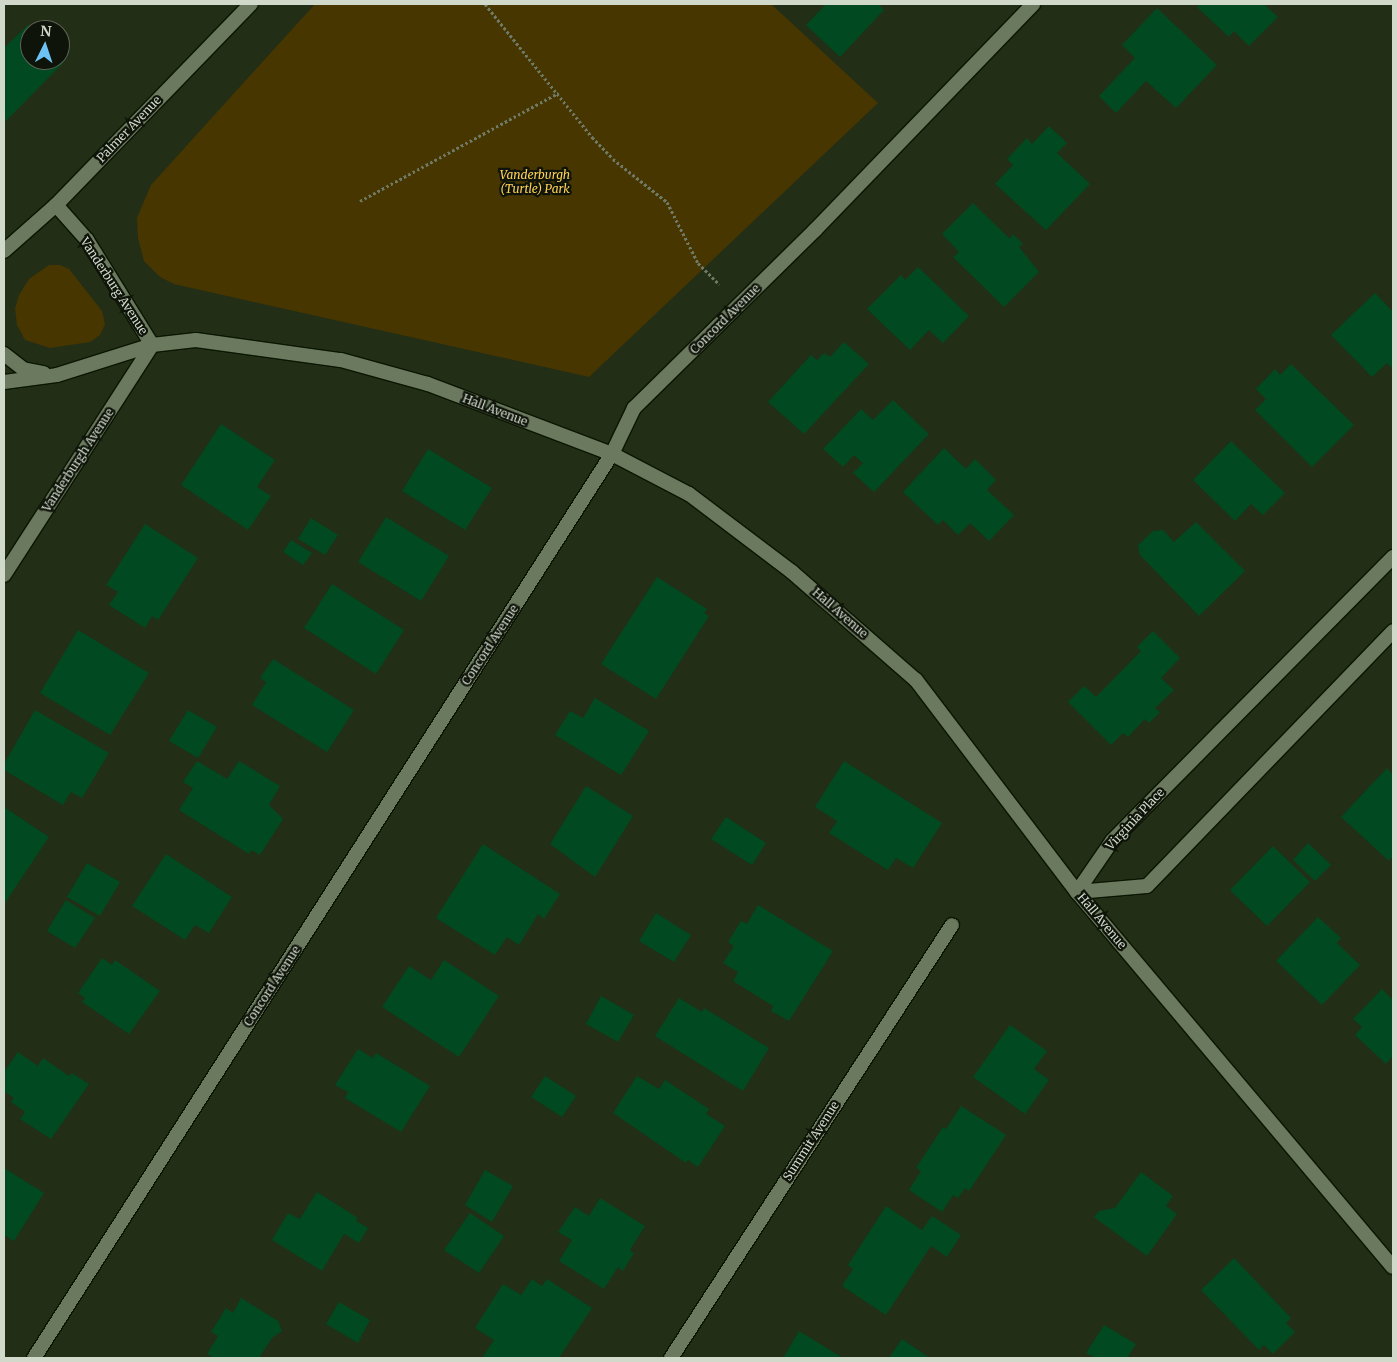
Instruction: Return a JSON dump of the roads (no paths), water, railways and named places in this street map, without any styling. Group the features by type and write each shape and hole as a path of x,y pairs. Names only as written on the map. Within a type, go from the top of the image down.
{"street":[{"name":"Palmer Avenue","path":"4,251 56,205 252,4"},
{"name":"Concord Avenue","path":"34,1358 612,454 634,408 740,304 1033,4"},
{"name":"Vanderburg Avenue","path":"56,205 86,240 152,345"},
{"name":"Hall Avenue","path":"4,382 57,376 152,345 196,340 341,360 428,384 612,454 689,494 792,572 916,680 1077,892 1393,1267"},
{"name":"Vanderburgh Avenue","path":"4,575 152,345"},
{"name":"Hall Avenue","path":"4,354 23,369 57,376"},
{"name":"Virginia Place","path":"1077,892 1112,841 1393,557"},
{"path":"1077,892 1148,886 1393,632"},
{"name":"Summit Avenue","path":"672,1358 952,925"}],"park label":[{"name":"Vanderburgh (Turtle) Park","path":"535,182"}]}
